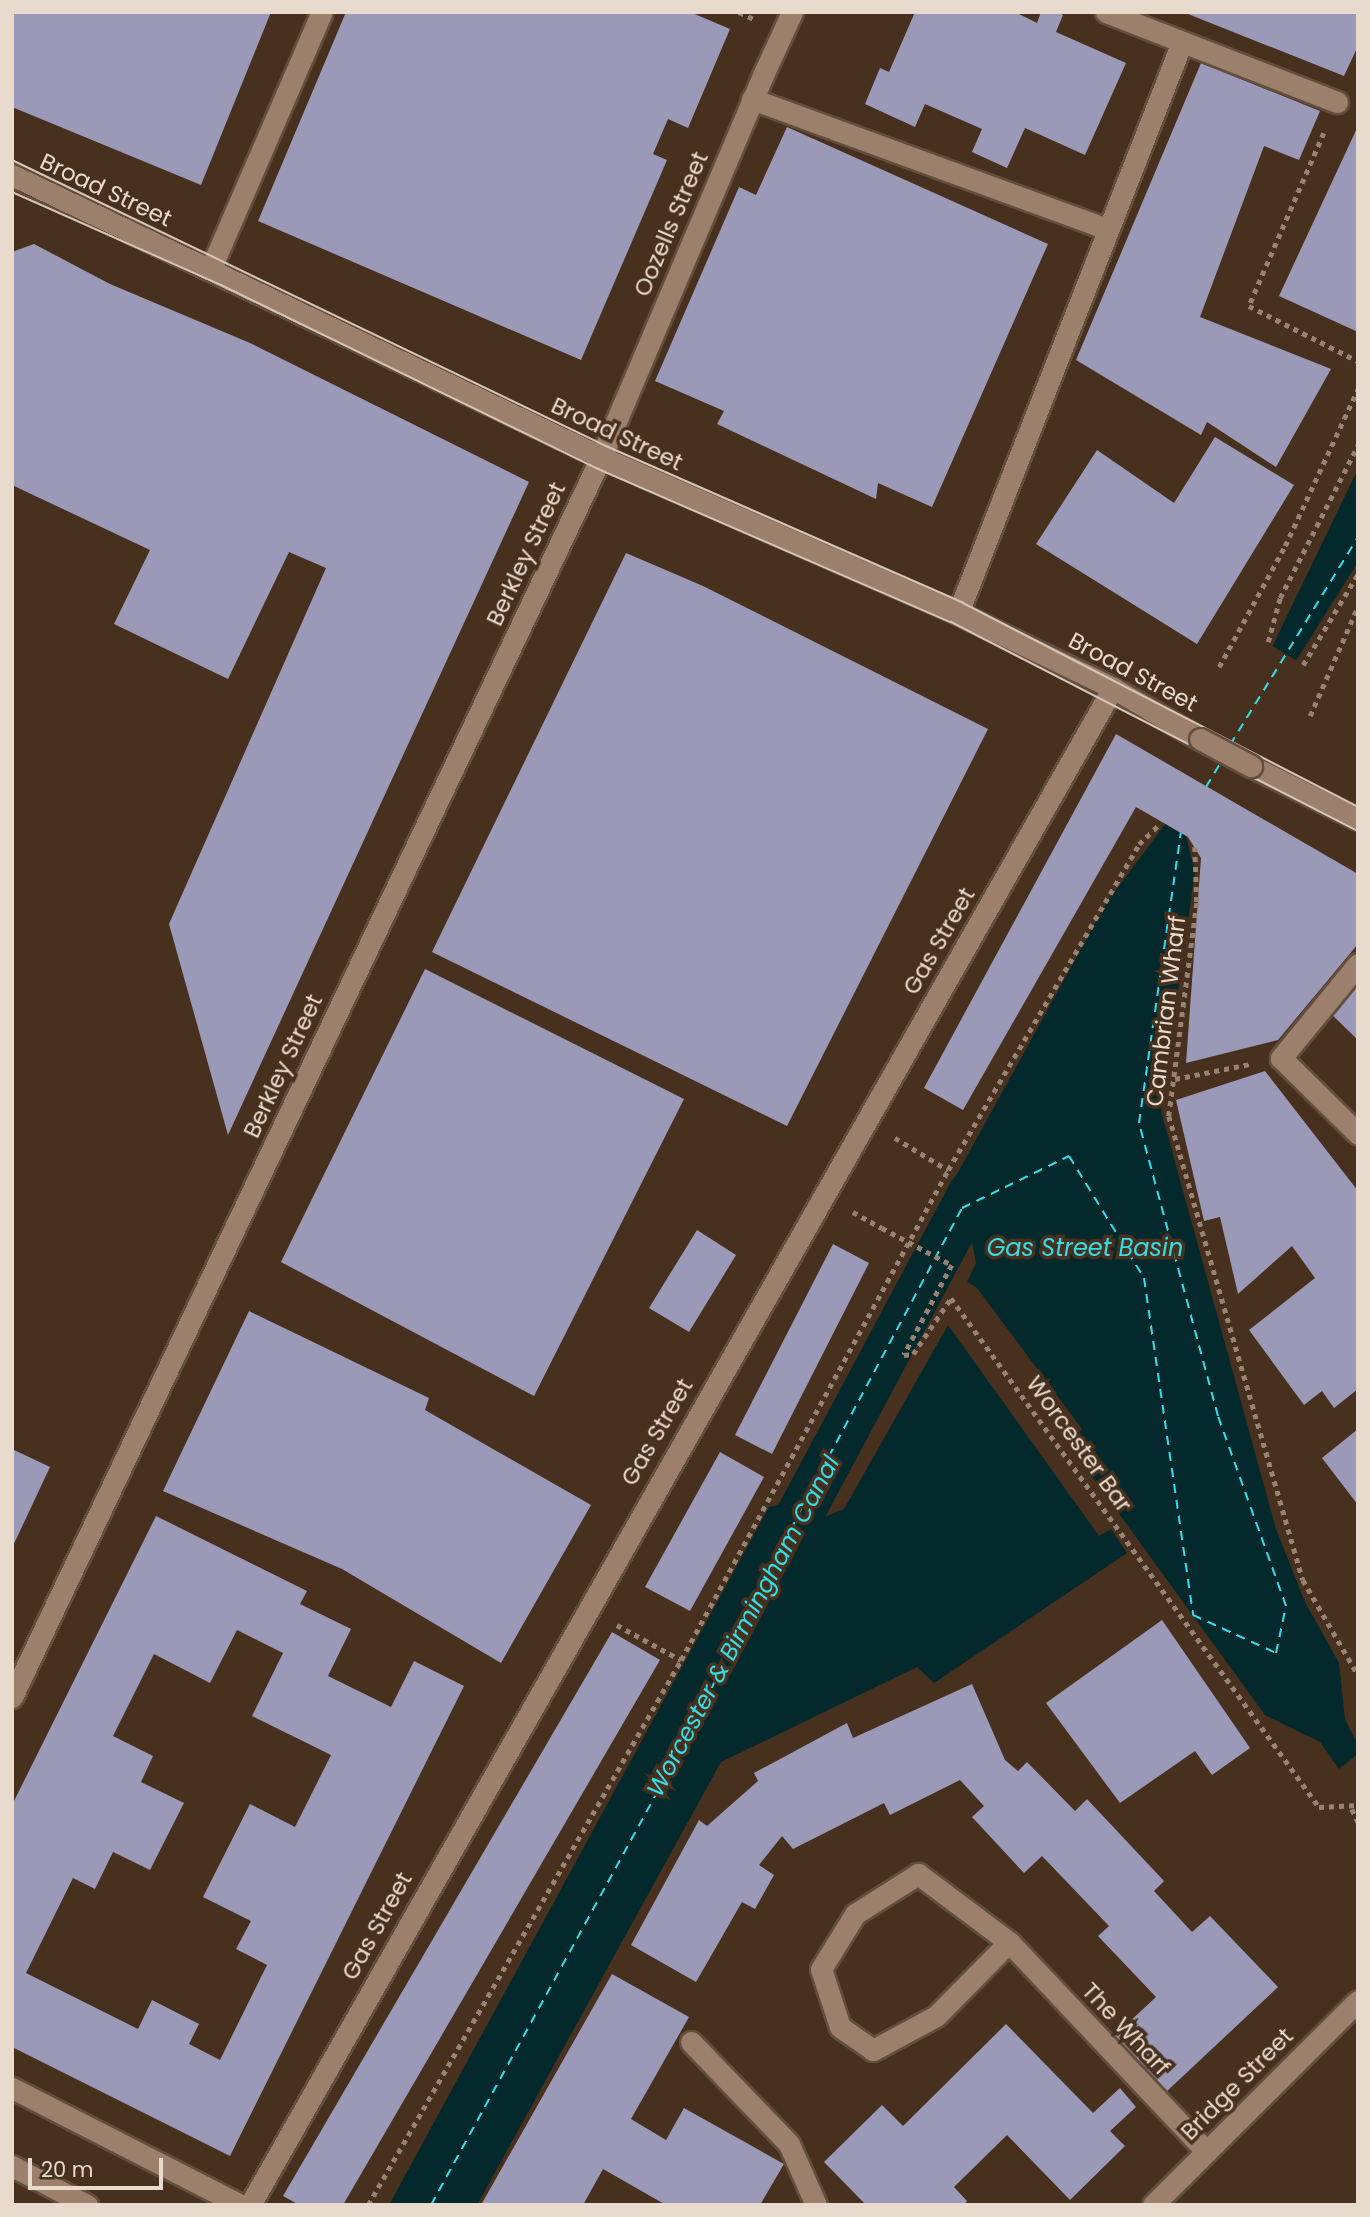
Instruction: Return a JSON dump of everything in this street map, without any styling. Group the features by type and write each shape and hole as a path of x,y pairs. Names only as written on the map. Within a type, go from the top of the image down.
{"street":[{"path":"211,268 323,12"},
{"name":"Oozells Street","path":"601,457 752,99 792,12"},
{"path":"1106,12 1337,102"},
{"path":"958,613 1182,42"},
{"path":"752,99 1107,229"},
{"name":"Broad Street","path":"12,175 601,457 958,613 1113,688 1200,739 1358,819"},
{"name":"Berkley Street","path":"12,1697 601,457"},
{"name":"Gas Street","path":"250,2205 591,1598 1113,688"},
{"path":"1358,964 1281,1058 1358,1134"},
{"name":"The Wharf","path":"1009,1942 936,2016 873,2050 840,2027 821,1969 856,1914 918,1874 1009,1942 1206,2151"},
{"name":"Bridge Street","path":"1153,2205 1358,2001"},
{"path":"691,2042 789,2144 816,2205"},
{"path":"12,2088 241,2205"},
{"path":"12,2166 87,2205"}],"path":[{"path":"1337,102 1249,306 1358,362"},
{"path":"1219,667 1285,546 1358,389"},
{"path":"1268,642 1280,598 1358,445"},
{"path":"1303,664 1358,574"},
{"path":"1310,716 1358,606"},
{"path":"368,2205 681,1660 948,1170 1139,844 1160,824"},
{"name":"Cambrian Wharf","path":"1195,847 1197,903 1170,1116 1206,1244 1273,1461 1303,1580 1358,1675"},
{"path":"1175,1079 1281,1058"},
{"path":"887,1147 892,1136 948,1170"},
{"path":"824,1196 852,1211 858,1200"},
{"name":"Worcester Bar","path":"852,1211 952,1265 904,1346 904,1355 913,1354 951,1298 1319,1807 1352,1810"},
{"path":"591,1598 617,1625 681,1660"},
{"path":"1358,1805 1352,1810 1358,1822"}],"water":[{"name":"Gas Street Basin","path":"1358,469 1358,562 1186,836 1195,871 1161,1111 1276,1529 1305,1602 1339,1663 1345,1719 1358,1745 1358,1754 1339,1769 1320,1742 1265,1715 1067,1442 1082,1429 977,1288 967,1282 976,1263 971,1238 948,1251 938,1249 929,1225 1107,902 1166,823 1272,647"},
{"path":"948,1325 1099,1536 1111,1529 1127,1553 934,1683 917,1667 721,1762 477,2205 389,2205 769,1507 806,1499 817,1520 844,1509"}],"pier":[{"path":"1269,644 1297,661 1188,837 1162,822"}],"building":[{"path":"12,12 271,12 201,185 12,107"},
{"path":"346,12 690,12 730,29 688,128 668,119 653,154 667,160 581,360 258,221"},
{"path":"915,12 1015,12 1037,23 1041,12 1058,12 1063,15 1056,32 1126,63 1085,155 1025,128 1007,168 972,152 982,129 925,104 915,127 865,104 880,68 889,72"},
{"path":"1183,12 1358,12 1358,46 1344,76"},
{"path":"1201,63 1320,111 1299,160 1264,146 1200,317 1331,369 1276,467 1207,422 1201,435 1076,360"},
{"path":"1358,126 1358,332 1279,296"},
{"path":"787,127 1048,244 932,507 878,483 876,499 717,424 724,411 655,381 739,187 756,195"},
{"path":"34,244 110,284 250,343 529,482 228,1135 169,924 326,568 289,552 228,679 114,624 150,550 12,485 12,252"},
{"path":"1215,437 1294,485 1197,644 1036,544 1097,450 1174,503"},
{"path":"626,553 703,586 988,729 787,1126 432,952"},
{"path":"1116,734 1358,874 1358,944 1278,1040 1186,1063 1201,858 1188,837 1136,807 963,1110 924,1088"},
{"path":"425,969 684,1099 534,1396 281,1262"},
{"path":"1358,979 1358,1040 1327,1010"},
{"path":"1265,1071 1358,1191 1358,1389 1334,1408 1322,1391 1304,1405 1249,1330 1315,1278 1292,1246 1238,1294 1220,1217 1204,1221 1176,1100"},
{"path":"697,1230 736,1255 689,1332 649,1308"},
{"path":"833,1244 869,1263 772,1454 735,1435"},
{"path":"249,1311 429,1398 425,1410 591,1505 501,1663 342,1569 163,1491"},
{"path":"1358,1429 1358,1505 1322,1458"},
{"path":"12,1449 50,1467 12,1548"},
{"path":"720,1452 764,1477 690,1611 645,1587"},
{"path":"156,1516 307,1591 300,1604 351,1629 328,1676 391,1707 414,1661 464,1686 230,2156 12,2047 12,1805","holes":["237,1630 283,1653 252,1716 331,1755 295,1827 250,1804 203,1897 251,1921 236,1949 267,1965 220,2060 189,2044 199,2024 152,2000 138,2029 26,1973 73,1878 95,1889 113,1852 150,1870 184,1803 141,1782 153,1756 113,1736 154,1654 210,1683"]},
{"path":"1162,1620 1250,1748 1212,1775 1195,1751 1120,1803 1046,1703"},
{"path":"612,1632 660,1660 343,2205 299,2205 283,2196"},
{"path":"972,1684 1005,1760 1018,1771 1027,1762 1075,1811 1087,1799 1164,1881 1154,1891 1192,1932 1210,1916 1278,1987 1165,2093 1113,2037 1156,1997 1098,1936 1109,1926 1042,1856 1024,1873 972,1817 984,1806 960,1780 890,1815 884,1803 793,1849 782,1836 759,1865 774,1875 755,1909 742,1902 696,1982 631,1945 699,1820 707,1826 758,1781 754,1773 847,1723 853,1738"},
{"path":"612,1974 689,2017 631,2119 666,2140 684,2108 784,2164 760,2205 666,2205 603,2169 583,2205 481,2205"},
{"path":"1006,2024 1093,2113 1120,2088 1136,2107 1110,2131 1125,2146 1070,2200 1007,2135 954,2187 967,2201 964,2205 866,2205 824,2162 882,2105 903,2126"}],"waterway":[{"name":"Worcester & Birmingham Canal","path":"777,1556 971,1192"}],"ferry route":[{"path":"1230,745 1358,537"},
{"path":"1206,787 1221,762"},
{"path":"431,2205 683,1745 806,1499 962,1208 1069,1156 1144,1278 1193,1615 1276,1653 1286,1606 1218,1416 1139,1123 1181,832"}],"tram line":[{"path":"12,160 606,446 963,603 1358,807"},
{"path":"12,192 221,285 596,468 951,622 1358,831"}]}
